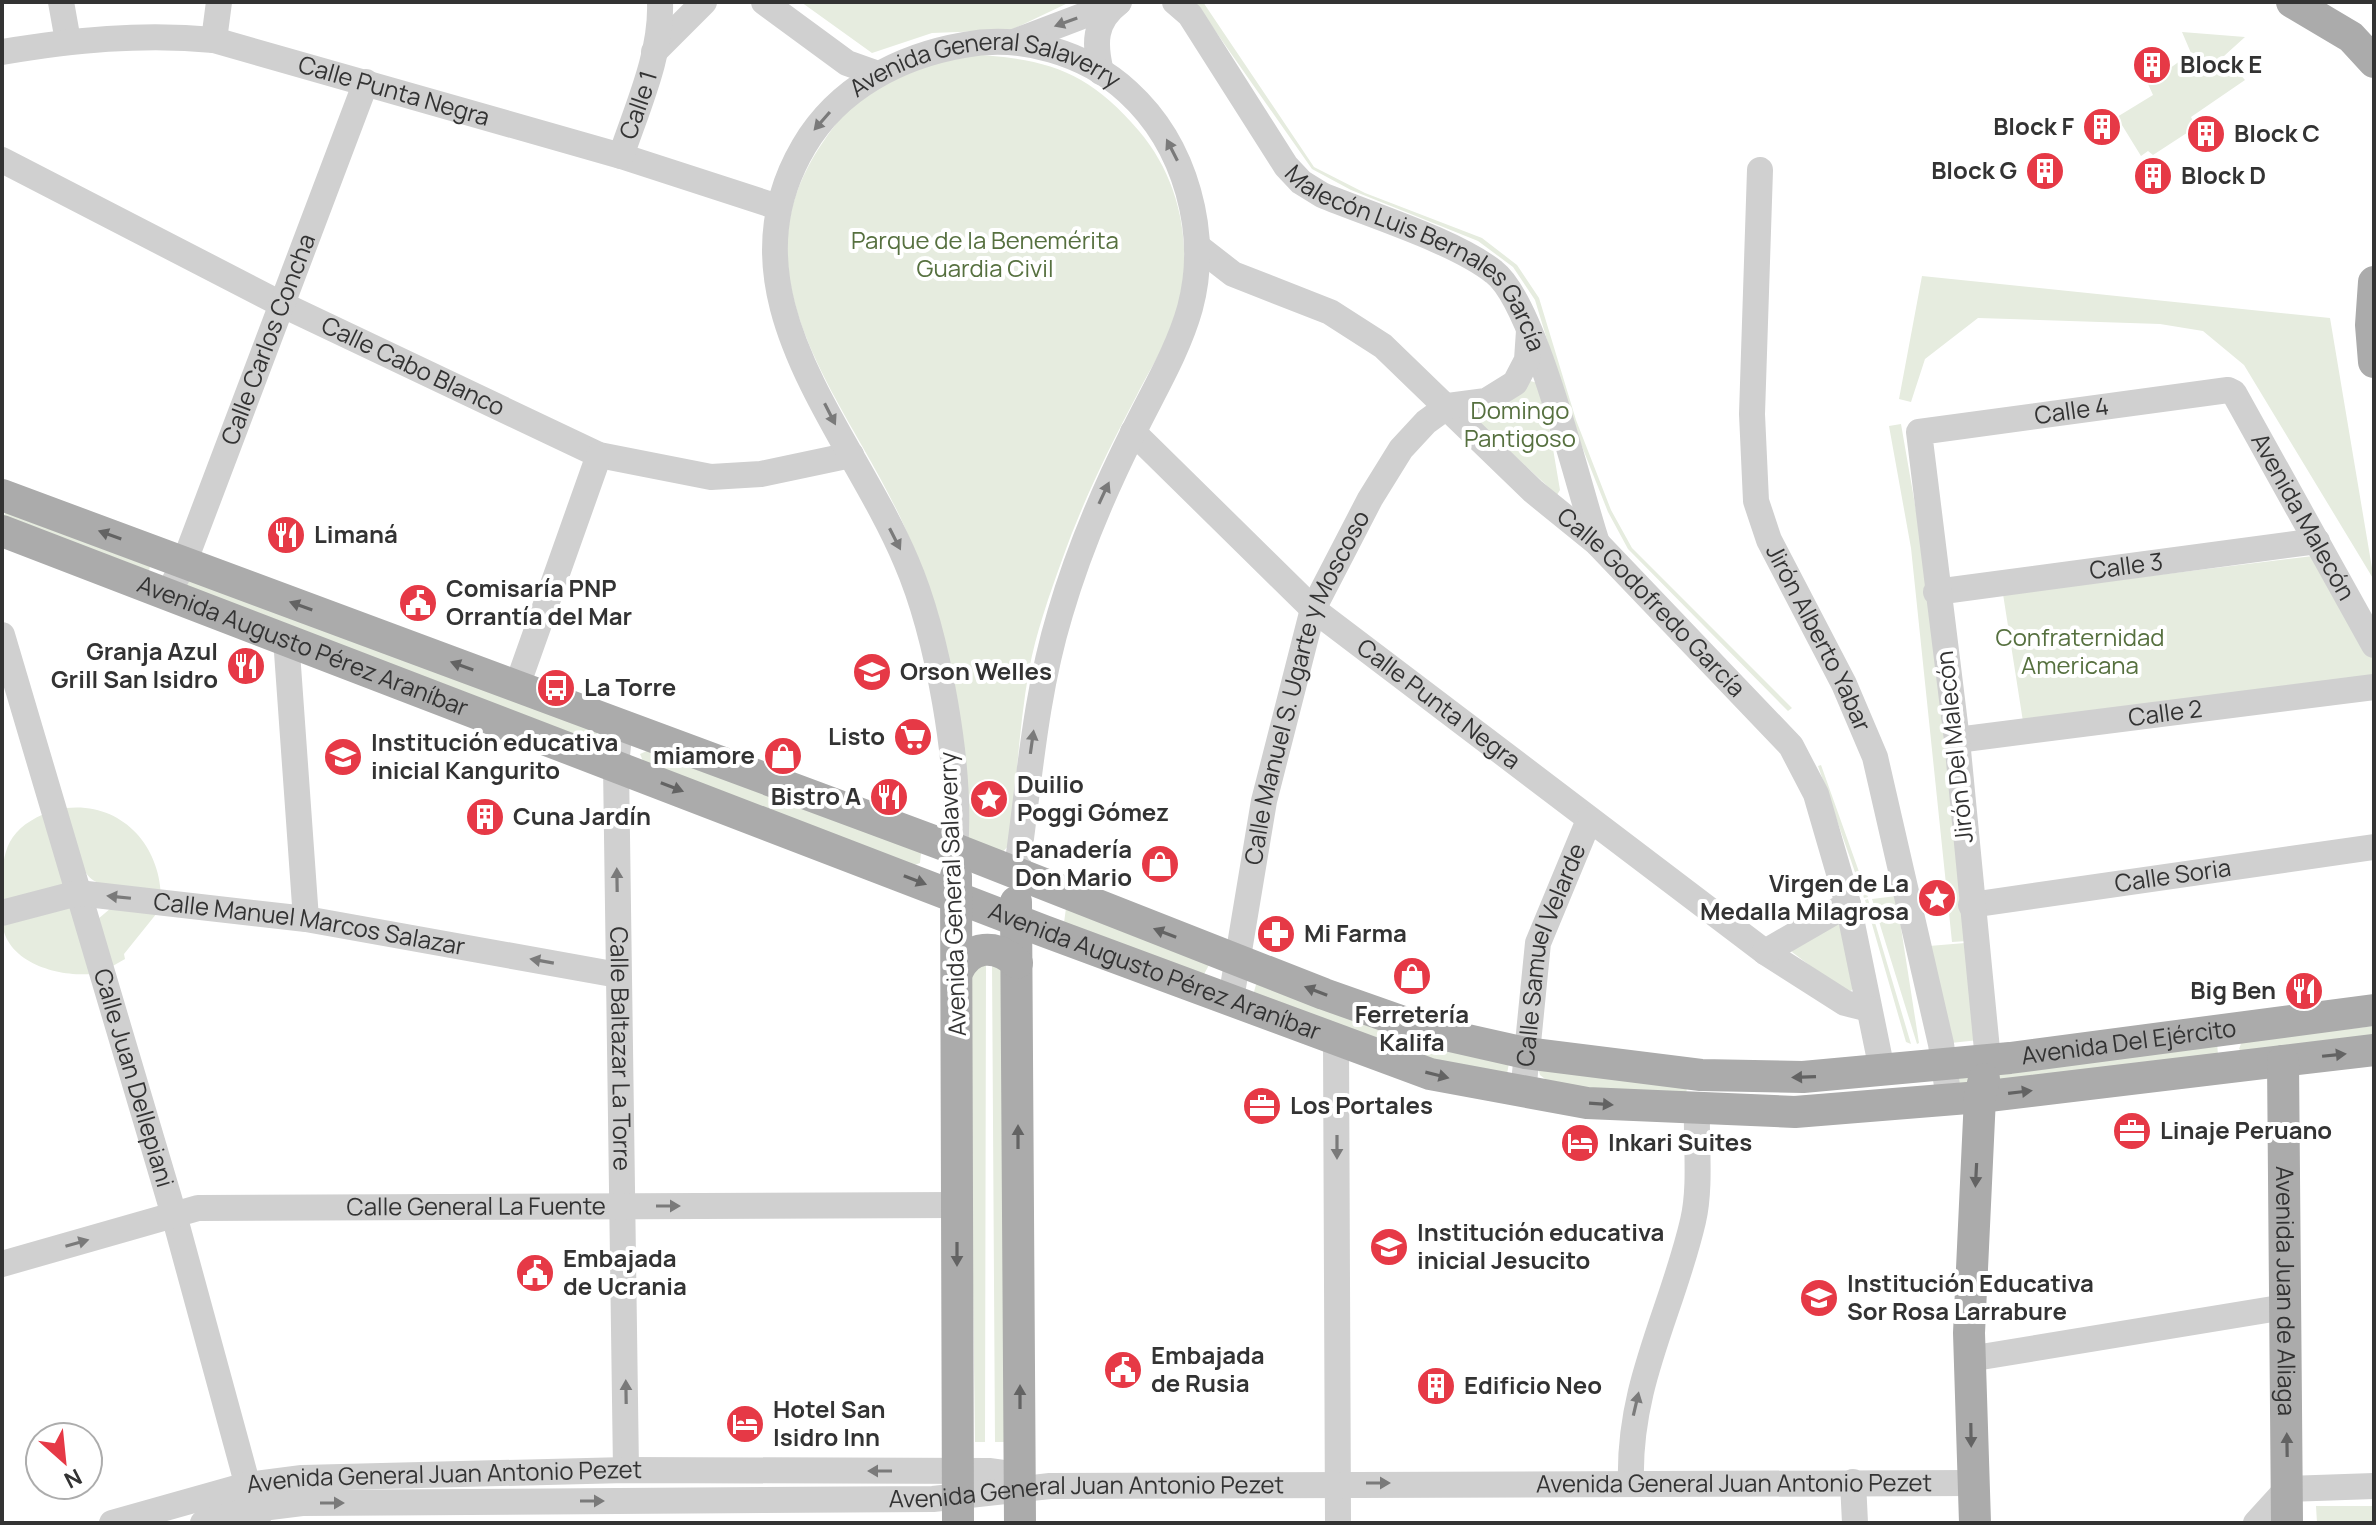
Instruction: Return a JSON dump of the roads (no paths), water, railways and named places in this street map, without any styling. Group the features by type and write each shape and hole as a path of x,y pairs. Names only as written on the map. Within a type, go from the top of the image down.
{"main road":[{"path":"2292,2 2351,37 2374,62"},
{"path":"2374,282 2371,325 2374,362"},
{"name":"Avenida Augusto Pérez Araníbar","path":"2,495 955,849 1238,961 1432,1032 1525,1053 1701,1075 1803,1077 1882,1070"},
{"name":"Avenida Augusto Pérez Araníbar","path":"2,531 1016,920 1430,1074 1587,1103 1795,1112 1887,1106"},
{"path":"362,668 374,633"},
{"name":"Avenida General Salaverry","path":"955,849 958,1497"},
{"name":"Avenida General Salaverry","path":"1016,875 1020,1523"},
{"path":"957,972 963,959 976,951 991,948 1005,953 1017,963"},
{"name":"Avenida Del Ejército","path":"1882,1070 1988,1060 2374,1010"},
{"path":"2244,1027 2232,1033 2227,1046 2232,1059 2245,1065"},
{"name":"Avenida Del Ejército","path":"1887,1106 2374,1050"},
{"path":"1975,1523 1964,1098 1988,1060"},
{"name":"Avenida Juan de Aliaga","path":"2283,1061 2287,1523"}],"street":[{"path":"61,2 68,41"},
{"path":"214,40 219,2"},
{"name":"Calle 1","path":"621,156 654,52 661,21 660,2"},
{"name":"Calle 1","path":"654,52 704,2"},
{"path":"764,2 870,80"},
{"path":"1013,42 1119,2"},
{"path":"1101,72 1096,52 1098,29 1108,12 1119,2"},
{"name":"Malecón Luis Bernales García","path":"1175,2 1190,15 1286,166 1301,182 1322,195 1475,259 1493,270 1515,296 1597,543"},
{"name":"Calle Punta Negra","path":"2,52 68,41 162,35 214,40 621,156 778,207"},
{"name":"Avenida General Salaverry","path":"955,849 951,754 933,646 907,562 780,310 773,259 778,207 792,167 812,133 838,103 870,80 942,49 977,42 1013,42 1052,50 1101,72 1138,101 1165,137 1190,197 1197,246 1194,288 1184,325 1095,514 1060,613 1039,697 1016,875"},
{"name":"Calle Carlos Concha","path":"168,594 184,563 366,82"},
{"name":"Calle Cabo Blanco","path":"2,160 281,304 599,455 711,477 761,474 851,455"},
{"name":"Jirón Alberto Yabar","path":"1760,170 1752,414 1756,501 1769,540 1844,684 1875,757 1944,1064 1964,1098"},
{"name":"Calle Godofredo García","path":"1197,246 1233,274 1330,312 1383,346 1533,491 1597,543 1791,746 1816,794 1848,904 1882,1070"},
{"path":"1194,288 1233,274"},
{"path":"1448,406 1486,401 1515,383 1527,360 1529,331"},
{"name":"Calle 4","path":"1916,435 2228,390"},
{"name":"Avenida Malecón","path":"2228,390 2234,393 2374,645"},
{"name":"Calle Manuel S. Ugarte y Moscoso","path":"1231,999 1264,801 1313,609 1389,467 1412,435 1448,406"},
{"name":"Calle Punta Negra","path":"1133,432 1313,609 1765,952 1845,1003 1869,1009"},
{"name":"Jirón Del Malecón","path":"1916,435 1957,740 1988,1060"},
{"path":"517,686 599,455"},
{"name":"Calle 3","path":"1936,592 2317,541"},
{"path":"286,638 306,919"},
{"name":"Calle Juan Dellepiani","path":"3,645 174,1215 253,1505"},
{"name":"Calle 2","path":"1957,740 2374,687"},
{"name":"Calle Baltazar La Torre","path":"620,725 616,766 626,1470"},
{"name":"Calle Samuel Velarde","path":"1523,1093 1538,943 1589,820"},
{"name":"Calle Soria","path":"1971,905 2374,847"},
{"name":"Calle Manuel Marcos Salazar","path":"2,913 78,893 306,919 618,975"},
{"path":"1765,952 1848,904"},
{"path":"1336,1041 1338,1523"},
{"path":"1631,1482 1633,1418 1646,1360 1694,1219 1697,1110"},
{"name":"Calle General La Fuente","path":"2,1264 198,1208 957,1205"},
{"path":"1969,1359 2285,1307"},
{"name":"Avenida General Juan Antonio Pezet","path":"203,1523 253,1505 302,1478 626,1470 958,1497"},
{"name":"Avenida General Juan Antonio Pezet","path":"112,1523 253,1505 302,1503 627,1512 958,1497 1020,1482 1972,1483"},
{"path":"1853,1482 1855,1523"},
{"path":"2256,1523 2287,1489 2374,1486"}],"place":[{"name":"Block E","path":"2152,65"},
{"name":"Block F","path":"2102,127"},
{"name":"Block C","path":"2206,134"},
{"name":"Block G","path":"2045,171"},
{"name":"Block D","path":"2153,176"},
{"name":"Limaná","path":"286,535"},
{"name":"Comisaría PNP Orrantía del Mar","path":"418,603"},
{"name":"Granja Azul Grill San Isidro","path":"246,666"},
{"name":"Orson Welles","path":"872,672"},
{"name":"La Torre","path":"556,688"},
{"name":"Listo","path":"913,737"},
{"name":"miamore","path":"783,756"},
{"name":"Institución educativa inicial Kangurito","path":"343,757"},
{"name":"Bistro A","path":"889,797"},
{"name":"Duilio Poggi Gómez","path":"989,799"},
{"name":"Cuna Jardín","path":"485,817"},
{"name":"Panadería Don Mario","path":"1160,864"},
{"name":"Virgen de La Medalla Milagrosa","path":"1937,898"},
{"name":"Mi Farma","path":"1276,934"},
{"name":"Ferretería Kalifa","path":"1412,976"},
{"name":"Big Ben","path":"2304,991"},
{"name":"Los Portales","path":"1262,1106"},
{"name":"Linaje Peruano","path":"2132,1131"},
{"name":"Inkari Suites","path":"1580,1143"},
{"name":"Institución educativa inicial Jesucito","path":"1389,1247"},
{"name":"Embajada de Ucrania","path":"535,1273"},
{"name":"Institución Educativa Sor Rosa Larrabure","path":"1819,1298"},
{"name":"Embajada de Rusia","path":"1123,1370"},
{"name":"Edificio Neo","path":"1436,1386"},
{"name":"Hotel San Isidro Inn","path":"745,1424"}],"park label":[{"name":"Parque de la Benemérita Guardia Civil","path":"985,255"},
{"name":"Domingo Pantigoso","path":"1520,425"},
{"name":"Confraternidad Americana","path":"2080,652"}]}
